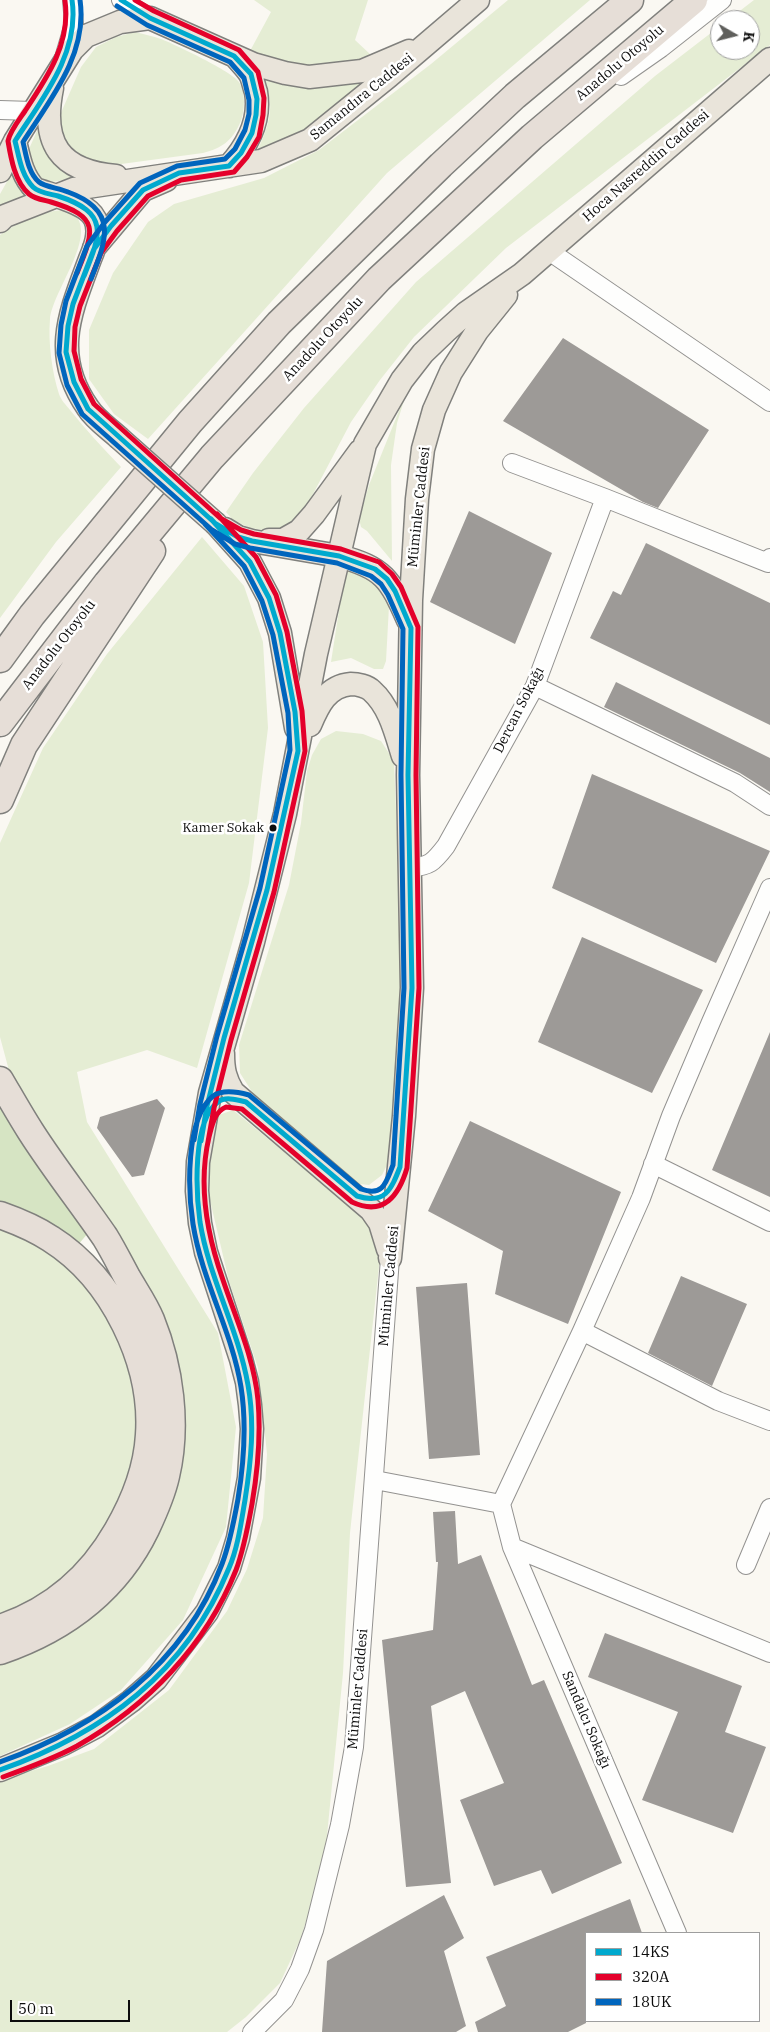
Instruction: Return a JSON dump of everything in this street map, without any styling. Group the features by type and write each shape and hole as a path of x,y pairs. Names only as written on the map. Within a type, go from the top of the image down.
{"highway":[{"path":"0,659 32,615 184,430 279,323 434,172 516,96 630,0"},
{"name":"Anadolu Otoyolu","path":"0,723 107,583 212,457 379,280 532,137 694,0"},
{"path":"0,800 24,744 134,580 212,457"},
{"path":"0,1080 30,1132 106,1239 150,1318 163,1357 170,1403 171,1441 166,1476 156,1507 140,1541 121,1569 97,1598 64,1621 29,1642 0,1652"},
{"path":"0,1214 52,1239 77,1260 100,1284 127,1328 137,1353 145,1383 149,1409 149,1436 142,1474 130,1508 108,1547 87,1573 58,1600 16,1622 0,1628"}],"main road":[{"name":"Samandıra Caddesi","path":"0,221 5,216 74,189 261,161 310,140 431,42 478,0"},
{"path":"0,171 15,141 72,50 86,36 120,22 150,18 253,64 285,73 310,77 362,71 431,42"},
{"path":"229,166 241,153 252,133 257,99 251,74 234,56"},
{"name":"Hoca Nasreddin Caddesi","path":"522,274 770,59"},
{"path":"54,78 48,109 49,128 59,153 74,166 96,174 134,179"},
{"path":"15,141 22,170 29,184 35,189 87,209 95,219 98,234 73,304 68,326 66,352 74,382 88,409 216,524 250,562 269,598 280,633 295,712 298,751"},
{"path":"94,249 144,190 179,173"},
{"path":"252,541 283,540 299,531 314,514 365,444 402,380 424,352 466,313 522,274"},
{"name":"Müminler Caddesi","path":"390,1258 400,1167 412,988 408,775 411,628 417,499 423,449 434,410 451,372 477,331 522,274"},
{"path":"0,1770 63,1744 97,1726 131,1701 156,1679 207,1612 229,1568 238,1538 249,1478 251,1421 245,1375 206,1252 200,1223 197,1191 198,1162 207,1106 224,1038 267,890 298,751 316,654 365,444"},
{"path":"216,524 238,537 339,556 375,570 387,579 395,591 411,628"},
{"path":"298,751 323,699 333,689 356,684 371,690 390,717 408,775"},
{"path":"224,1038 223,1065 226,1080 233,1092 357,1196 371,1210 386,1237 390,1258"},
{"path":"202,1132 211,1109 219,1101 231,1099 246,1102"},
{"path":"357,1196 366,1199 376,1199 384,1196 392,1188 400,1167"}],"street":[{"path":"54,78 67,50 74,24 72,0"},
{"path":"121,0 150,18"},
{"path":"516,96 614,0"},
{"path":"532,137 661,48 722,0"},
{"path":"0,110 33,111"},
{"path":"549,251 770,402"},
{"path":"512,463 768,563 770,558"},
{"name":"Dercan Sokağı","path":"409,868 426,866 437,858 446,846 535,686 605,498"},
{"path":"535,686 735,783 770,806"},
{"path":"375,1480 501,1504 582,1331 641,1198 711,1022 770,888"},
{"path":"653,1164 770,1222"},
{"name":"Müminler Caddesi","path":"252,2032 284,2000 300,1968 314,1930 340,1824 354,1747 390,1258"},
{"path":"582,1331 718,1401 770,1421"},
{"name":"Sandalcı Sokağı","path":"501,1504 512,1547 677,1932"},
{"path":"746,1564 770,1508"},
{"path":"512,1547 770,1653"}],"green space":[{"path":"254,0 368,0 355,40 371,55 335,68 283,64 250,51 271,12"},
{"path":"508,0 590,0 387,173 148,439 114,414 89,379 89,330 113,273 148,222 174,204 264,178 319,150 431,64"},
{"path":"754,0 770,0 770,45 760,53 760,10 741,10"},
{"path":"135,32 161,39 190,52 215,65 239,82 244,96 243,113 234,135 226,143 216,149 203,153 99,167 85,163 59,138 60,115 81,67 96,47 116,37"},
{"path":"710,34 710,60 750,60 506,248 414,337 380,380 351,422 303,513 289,528 269,531 250,528 233,520 226,512 253,473 304,408 416,282 655,76"},
{"path":"389,63 304,132 256,153 265,132 270,113 269,93 259,73"},
{"path":"40,124 81,177 47,183 36,175 28,163 29,149"},
{"path":"13,171 31,196 0,210 0,194"},
{"path":"66,210 78,219 81,229 76,254 50,319 50,347 54,376 61,398 88,432 121,467 56,542 0,618 0,235 38,214"},
{"path":"407,391 397,423 391,465 392,561 367,531 361,527 359,519 369,485"},
{"path":"202,537 244,586 263,642 268,728 249,883 197,1068 147,1050 77,1072 87,1122 218,1333 236,1427 226,1527 183,1620 121,1690 70,1724 0,1756 0,1664 41,1649 76,1628 116,1595 144,1558 176,1482 186,1424 182,1383 174,1342 146,1282 103,1213 11,1078 0,1037 0,843 43,748 107,654"},
{"path":"346,565 382,584 389,606 386,661 383,669 374,669 351,658 331,662"},
{"path":"336,731 363,734 381,741 394,761 403,986 390,1159 382,1175 369,1185 351,1183 254,1095 240,1073 239,1045 289,885 301,823 307,771 312,755 321,739"},
{"path":"0,1105 9,1123 89,1232 77,1246 0,1204"},
{"path":"233,1110 350,1206 382,1239 350,1533 343,1673 324,1866 300,1940 280,1983 246,2017 227,2032 0,2032 0,1780 48,1766 94,1749 169,1690 227,1611 247,1569 263,1518 267,1454 258,1368 229,1281 209,1196 211,1133 219,1115"},
{"path":"0,1226 52,1252 82,1278 122,1338 139,1412 138,1448 129,1486 91,1553 48,1593 0,1618"}],"building":[{"path":"563,338 709,430 658,508 643,502 503,421"},
{"path":"469,511 552,553 515,644 430,602"},
{"path":"646,543 770,603 770,725 590,638 613,591 621,595"},
{"path":"616,682 770,758 770,792 740,773 604,707"},
{"path":"592,774 770,851 716,963 552,888"},
{"path":"582,937 703,990 652,1093 538,1042"},
{"path":"770,1032 770,1197 712,1170"},
{"path":"157,1099 165,1108 144,1175 132,1177 97,1128 100,1117"},
{"path":"470,1121 621,1192 568,1324 495,1294 503,1251 428,1211"},
{"path":"681,1276 747,1304 712,1386 648,1353"},
{"path":"467,1283 480,1455 429,1459 416,1287"},
{"path":"455,1511 458,1564 481,1555 532,1685 544,1680 622,1863 552,1894 541,1870 494,1886 460,1800 504,1783 465,1691 431,1706 451,1883 406,1887 382,1640 433,1630 438,1562 436,1562 433,1512"},
{"path":"605,1633 742,1686 725,1732 766,1747 733,1833 642,1800 678,1712 588,1677"},
{"path":"444,1895 464,1938 444,1951 466,2026 456,2032 322,2032 327,1961"},
{"path":"630,1899 642,1932 585,1932 586,2023 568,2032 478,2032 475,2022 506,2006 486,1957"}],"transit line":[{"name":"14KS","path":"72,0 73,20 65,57 47,92 15,141 23,171 33,187 75,203 94,218 97,227 97,237 84,276"},
{"name":"18UK","path":"80,0 81,20 73,58 55,93 23,142 30,169 39,182 84,199 95,208 101,217 104,227 104,239 91,279"},
{"name":"14KS","path":"0,1770 74,1738 107,1718 137,1695 165,1668 190,1639 211,1605 235,1552 249,1471 251,1414 248,1385 238,1343 210,1263 200,1222 197,1194 198,1158 204,1125 210,1111 218,1102 224,1099 246,1102 357,1196 374,1198 386,1194 400,1167 412,988 408,775 411,628 395,591 387,579 375,569 339,556 252,541 238,537 216,524 88,409 74,382 66,352 68,326 73,304 94,249 111,226 143,190 179,173 229,166 241,153 252,133 256,115 257,99 251,74 234,56 150,18 121,0"},
{"name":"320A","path":"3,1777 31,1767 77,1746 103,1730 150,1693 191,1649 208,1624 223,1598 239,1562 244,1546 256,1478 259,1413 253,1369 217,1263 206,1209 204,1173 209,1137 216,1116 226,1107 242,1109 352,1202 363,1206 373,1207 381,1205 395,1195 407,1168 419,988 416,775 418,627 401,587 392,574 379,562 341,549 254,534 241,530 220,518 94,404 81,379 74,351 75,327 80,306 101,253 117,231 148,196 181,180 234,172 247,157 259,137 263,115 264,98 258,72 239,50 154,11 135,0"},
{"name":"320A","path":"65,1 64,31 56,59 13,129 8,141 12,163 24,189 29,194 67,208 86,220 89,227 89,236 77,273"},
{"name":"18UK","path":"0,1762 36,1748 103,1711 134,1688 161,1662 185,1633 206,1600 222,1564 232,1532 242,1471 244,1443 243,1401 237,1366 203,1266 191,1210 190,1176 193,1138 197,1121 204,1107 213,1096 221,1092 249,1095 361,1189 368,1191 379,1190 386,1183 393,1165 404,988 401,775 403,629 388,595 381,584 371,576 337,563 235,544 212,530 82,414 67,385 59,353 61,325 66,301 87,246 105,222 140,183 177,166 225,159 235,149 245,130 249,114 249,100 244,78 230,62 147,25 117,6"},
{"name":"320A","path":"208,1142 214,1108 231,1040 274,892 305,751 302,711 287,632 276,595 256,557 217,514"},
{"name":"14KS","path":"201,1141 207,1106 224,1038 267,890 298,751 295,712 280,633 269,598 250,562 211,519"},
{"name":"18UK","path":"194,1140 200,1104 217,1036 260,888 290,750 288,713 273,635 262,601 244,566 205,524"}],"place":[{"name":"Kamer Sokak","path":"273,828"}]}
